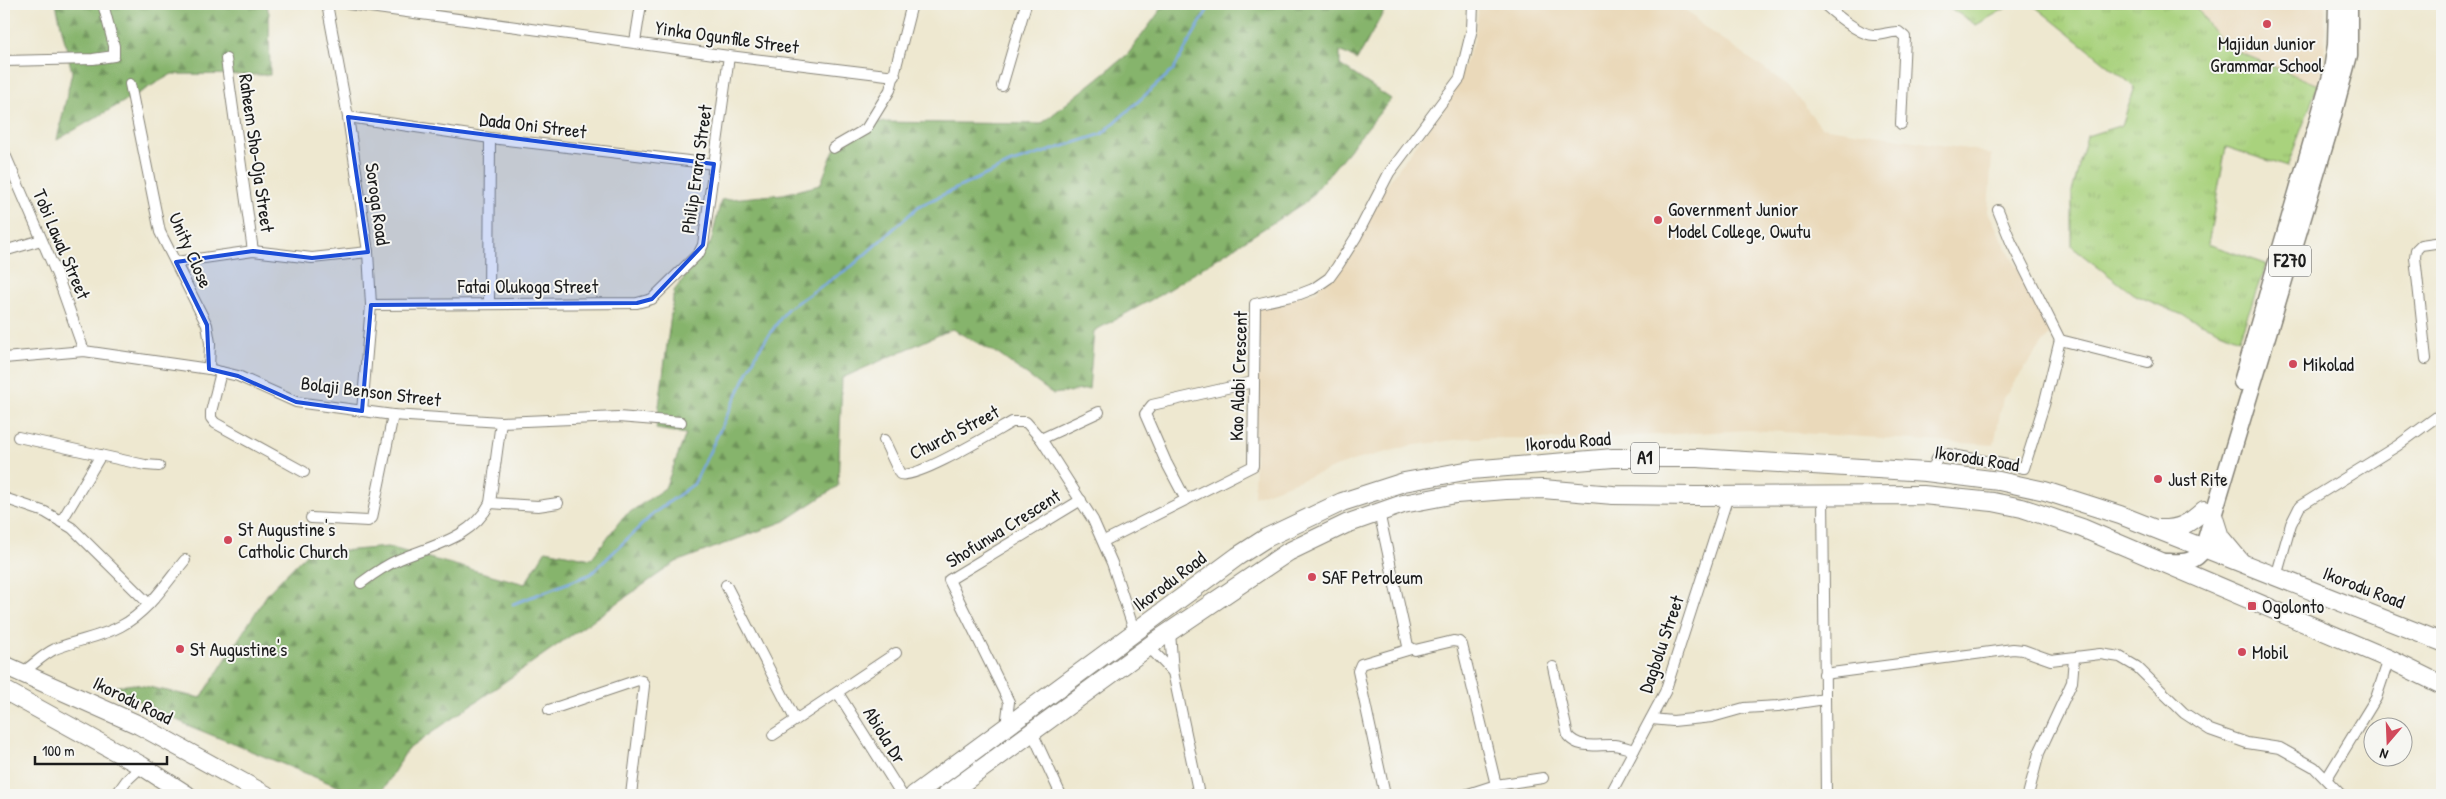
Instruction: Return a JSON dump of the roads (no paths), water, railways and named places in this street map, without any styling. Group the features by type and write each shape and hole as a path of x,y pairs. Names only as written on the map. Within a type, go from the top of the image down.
{"highway":[{"name":"Ikorodu Road","path":"914,795 1231,561 1266,538 1342,502 1404,482 1435,475 1514,466 1613,458 1715,459 1931,472 1999,481 2045,491 2120,515 2155,529 2196,552 2242,563 2442,642"},
{"name":"A1","path":"946,795 1170,632 1288,552 1316,536 1379,512 1432,498 1506,490 1543,489 1613,495 1923,495 1993,502 2022,508 2082,528 2389,659 2442,685"},
{"path":"2155,529 2186,526 2209,513 2227,548 2242,563"},
{"name":"Ikorodu Road","path":"4,665 89,701 139,725 266,795"},
{"path":"4,690 142,766 187,795"}],"main road":[{"name":"F270","path":"2209,513 2331,76 2336,45 2337,4"},
{"name":"F270","path":"2196,552 2328,134 2349,54 2349,4"},
{"path":"2161,562 2196,552 2202,577 2215,586"}],"street":[{"path":"4,61 93,59 114,56 114,46 103,4"},
{"name":"Soroga Road","path":"327,4 348,117 368,252 372,304 362,410"},
{"name":"Yinka Ogunfile Street","path":"348,4 730,56 895,76"},
{"path":"635,42 641,4"},
{"path":"833,148 866,129 890,90 912,4"},
{"path":"1002,86 1026,4"},
{"name":"Kao Alabi Crescent","path":"1104,541 1253,466 1255,304 1300,294 1313,289 1329,278 1338,267 1389,173 1460,78 1472,29 1472,4"},
{"path":"1824,4 1842,19 1867,33 1876,35 1899,32 1905,37 1901,124"},
{"name":"Philip Erara Street","path":"676,276 703,245 730,56"},
{"name":"Raheem Sho-Oja Street","path":"226,59 253,251"},
{"name":"Unity Close","path":"130,84 159,228 207,324 210,343 209,369"},
{"name":"Dada Oni Street","path":"348,117 490,138 714,164"},
{"path":"489,304 490,138"},
{"name":"Tobi Lawal Street","path":"4,152 57,275 84,351"},
{"path":"1931,472 1938,456 1947,454 2024,468 2044,405 2060,340 2011,242 1998,210"},
{"path":"4,251 41,240"},
{"path":"2426,359 2415,257 2416,250 2421,245 2442,242"},
{"path":"176,262 253,251 312,258 368,252"},
{"name":"Fatai Olukoga Street","path":"372,304 637,303 652,299 676,276"},
{"path":"2060,340 2148,362"},
{"name":"Bolaji Benson Street","path":"4,358 84,351 209,369 238,376 296,402 393,415 501,422 618,416 681,422"},
{"path":"221,372 211,412 211,418 215,423 304,472"},
{"path":"1186,500 1166,462 1145,414 1146,410 1152,405 1253,382"},
{"path":"1041,439 1099,412"},
{"path":"2276,577 2293,519 2300,506 2397,446 2442,413"},
{"path":"311,518 368,521 372,518 393,415"},
{"path":"360,583 382,568 454,538 474,524 484,514 490,503 501,422"},
{"name":"Church Street","path":"884,440 900,474 904,475 938,462 1012,422 1026,422 1041,439 1081,500 1104,541 1135,633"},
{"path":"18,437 145,465 159,466"},
{"path":"61,522 101,455"},
{"name":"Dagbolu Street","path":"1615,794 1634,750 1665,692 1680,651 1728,496"},
{"path":"1823,496 1826,795"},
{"path":"4,498 45,512 87,541 149,604"},
{"name":"Shofunwa Crescent","path":"1010,725 1007,718 1009,702 949,580 1081,500"},
{"path":"490,503 538,506 558,503"},
{"path":"1379,512 1408,646 1411,649"},
{"path":"21,673 42,655 121,627 132,620 149,604 185,560"},
{"path":"726,585 795,719"},
{"path":"1170,632 1173,672 1199,795"},
{"path":"1386,795 1358,671 1361,664 1411,649 1415,650 1453,641 1459,642 1462,645 1496,785"},
{"path":"1149,647 1173,672"},
{"path":"1824,674 2014,649 2023,650 2051,660 2100,654 2120,657 2137,667 2184,713 2210,730 2247,743 2280,748 2314,767 2327,778 2341,795"},
{"path":"773,735 896,653"},
{"path":"2028,795 2039,753 2072,682 2074,658"},
{"path":"2327,778 2376,698 2389,659"},
{"path":"1553,667 1568,736 1573,742 1581,745 1616,745 1634,750"},
{"path":"549,710 638,680 642,681 644,686 631,795"},
{"name":"Abiola Dr","path":"838,693 902,795"},
{"path":"1651,719 1673,722 1712,717 1744,708 1778,706 1824,699"},
{"path":"1032,732 1061,795"},
{"path":"116,795 126,781 142,766"},
{"path":"1465,795 1496,785 1543,778"}],"waterway":[{"path":"513,604 591,574 654,513 694,484 758,351 787,309 852,266 919,206 1011,163 1102,134 1173,70 1211,4"}],"place":[{"name":"Majidun Junior Grammar School","path":"2267,24"},
{"name":"Government Junior Model College, Owutu","path":"1658,220"},
{"name":"Mikolad","path":"2293,364"},
{"name":"Just Rite","path":"2158,479"},
{"name":"St Augustine's Catholic Church","path":"228,540"},
{"name":"SAF Petroleum","path":"1312,577"},
{"name":"Ogolonto","path":"2252,606"},
{"name":"St Augustine's","path":"180,649"},
{"name":"Mobil","path":"2242,652"}]}
